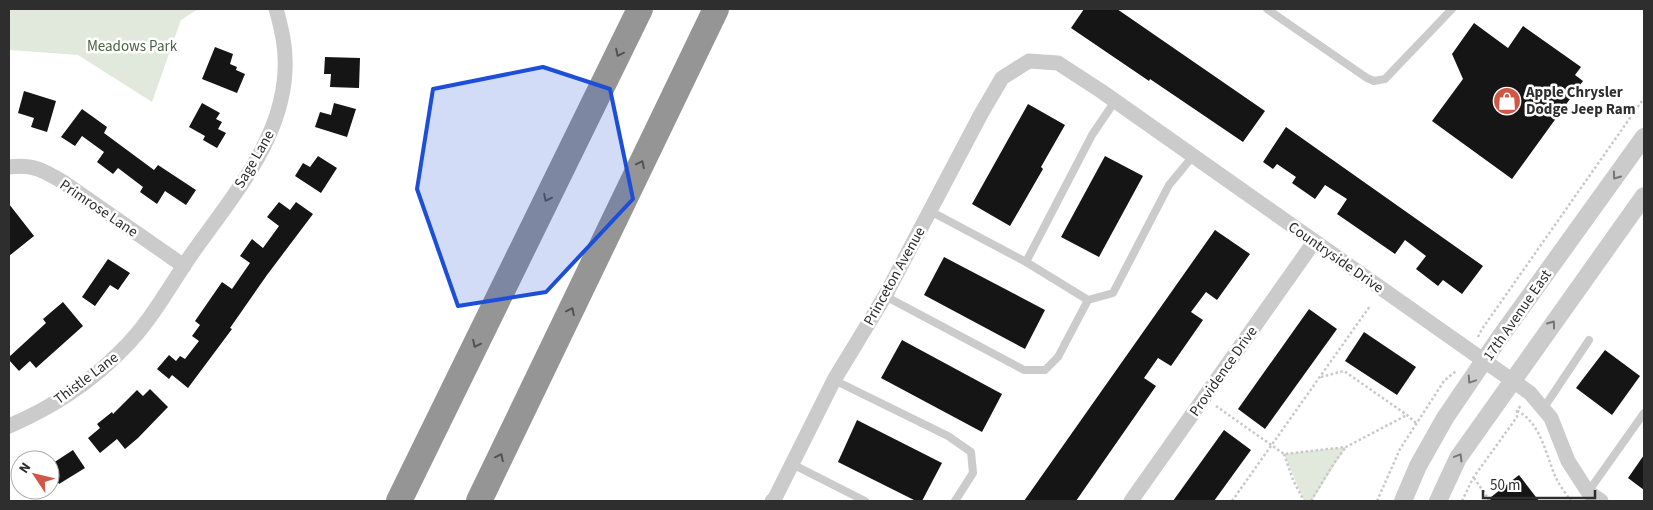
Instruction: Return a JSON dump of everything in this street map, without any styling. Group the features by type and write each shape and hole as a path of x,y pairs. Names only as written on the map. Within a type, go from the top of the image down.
{"highway":[{"path":"399,501 640,9"},
{"path":"479,501 716,9"},
{"path":"684,74 721,9"}],"street":[{"name":"Sage Lane","path":"184,266 251,170 276,121 282,100 286,71 284,45 276,9"},
{"name":"Countryside Drive","path":"1029,61 1058,63 1115,101 1530,393 1551,418 1568,461 1588,492 1601,501"},
{"name":"Princeton Avenue","path":"772,501 834,380 885,296 1002,78 1029,61"},
{"name":"17th Avenue East","path":"1404,501 1418,466 1477,357 1644,137"},
{"name":"Primrose Lane","path":"9,167 24,165 44,171 63,182 184,266"},
{"path":"1438,501 1458,458 1644,196"},
{"name":"Providence Drive","path":"1131,501 1314,242"},
{"name":"Thistle Lane","path":"9,426 28,418 76,388 123,350 140,330 184,266"}],"lane":[{"path":"1272,10 1367,78 1374,81 1385,79 1452,9"},
{"path":"1026,262 1092,135 1115,101"},
{"path":"885,296 1024,370 1045,370 1058,357 1088,300 1113,293 1169,185 1193,156"},
{"path":"930,211 1026,262 1088,300"},
{"path":"1543,409 1589,340"},
{"path":"834,380 948,436 971,452 973,473 955,501"},
{"path":"1588,492 1644,413"},
{"path":"792,464 865,501"}],"path":[{"path":"1378,501 1400,449 1444,381 1477,357 1482,329 1644,98"},
{"path":"1232,501 1370,306"},
{"path":"1320,377 1344,371 1417,424"},
{"path":"1462,501 1474,478 1517,417 1517,411 1530,393"},
{"path":"1216,406 1284,454 1293,480 1304,501"},
{"path":"1517,411 1524,414 1533,424 1556,477 1571,501"},
{"path":"1284,454 1346,447 1407,415"},
{"path":"1311,501 1346,447"},
{"path":"1474,478 1490,501"}],"highlighted area":[{"path":"543,67 610,89 633,199 546,292 458,306 417,189 433,89"}],"green space":[{"name":"Meadows Park","path":"9,9 198,9 181,20 152,102 78,55 9,50"},
{"path":"1346,447 1312,501 1304,501 1284,454"}],"building":[{"path":"1084,9 1117,9 1265,111 1243,142 1071,28"},
{"name":"Apple Chrysler Dodge Jeep Ram","path":"1474,23 1508,48 1523,26 1581,67 1575,75 1583,81 1512,179 1432,121 1463,79 1452,54"},
{"path":"215,47 233,54 230,64 237,67 236,70 245,74 237,93 202,79"},
{"path":"325,57 360,58 359,88 330,87 331,74 324,74"},
{"path":"24,91 56,101 47,132 31,127 34,118 18,113"},
{"path":"202,103 220,113 216,119 222,122 218,129 226,133 217,148 203,140 205,136 189,127"},
{"path":"334,103 356,109 347,137 315,127 320,112 331,115"},
{"path":"1028,104 1065,125 1041,167 1043,169 1010,226 972,204"},
{"path":"82,109 107,127 104,133 154,170 158,165 196,190 186,205 165,191 157,204 140,192 143,187 118,168 113,174 97,162 104,152 82,136 75,146 61,137"},
{"path":"1286,127 1483,266 1462,294 1443,280 1438,286 1416,269 1426,256 1405,240 1395,254 1337,214 1347,199 1325,185 1315,199 1292,183 1296,177 1277,164 1273,169 1263,162"},
{"path":"318,156 337,168 321,193 295,176 303,163 310,167"},
{"path":"1105,156 1143,176 1099,257 1061,237"},
{"path":"279,202 290,210 296,202 313,214 267,275 230,328 232,329 188,388 172,375 169,379 157,369 169,355 176,361 180,356 185,359 199,341 192,336 200,325 195,321 222,282 232,289 250,263 240,256 252,239 263,248 279,226 267,217"},
{"path":"9,204 34,236 9,256"},
{"path":"1215,230 1250,254 1217,300 1206,292 1191,312 1203,320 1171,366 1158,358 1144,378 1156,386 1076,501 1024,501"},
{"path":"944,257 1045,310 1025,349 924,295"},
{"path":"108,259 130,273 118,290 110,285 95,306 82,297"},
{"path":"63,302 83,326 36,368 30,361 19,371 9,360 9,357 46,323 43,319"},
{"path":"1309,309 1337,329 1265,429 1238,409"},
{"path":"1364,332 1416,367 1397,395 1345,361"},
{"path":"902,340 1002,394 982,432 881,378"},
{"path":"1605,350 1640,376 1612,415 1576,388"},
{"path":"150,389 168,407 125,449 117,439 100,453 88,438 100,428 97,424 112,412 113,414 137,390 143,396"},
{"path":"857,420 942,463 922,501 916,501 838,462"},
{"path":"1224,430 1251,450 1214,501 1173,501"},
{"path":"73,450 85,468 60,483 60,458"},
{"path":"1644,455 1644,490 1628,478"},
{"path":"1519,475 1539,501 1486,501"}],"place":[{"name":"Apple Chrysler Dodge Jeep Ram","path":"1507,101"}]}
